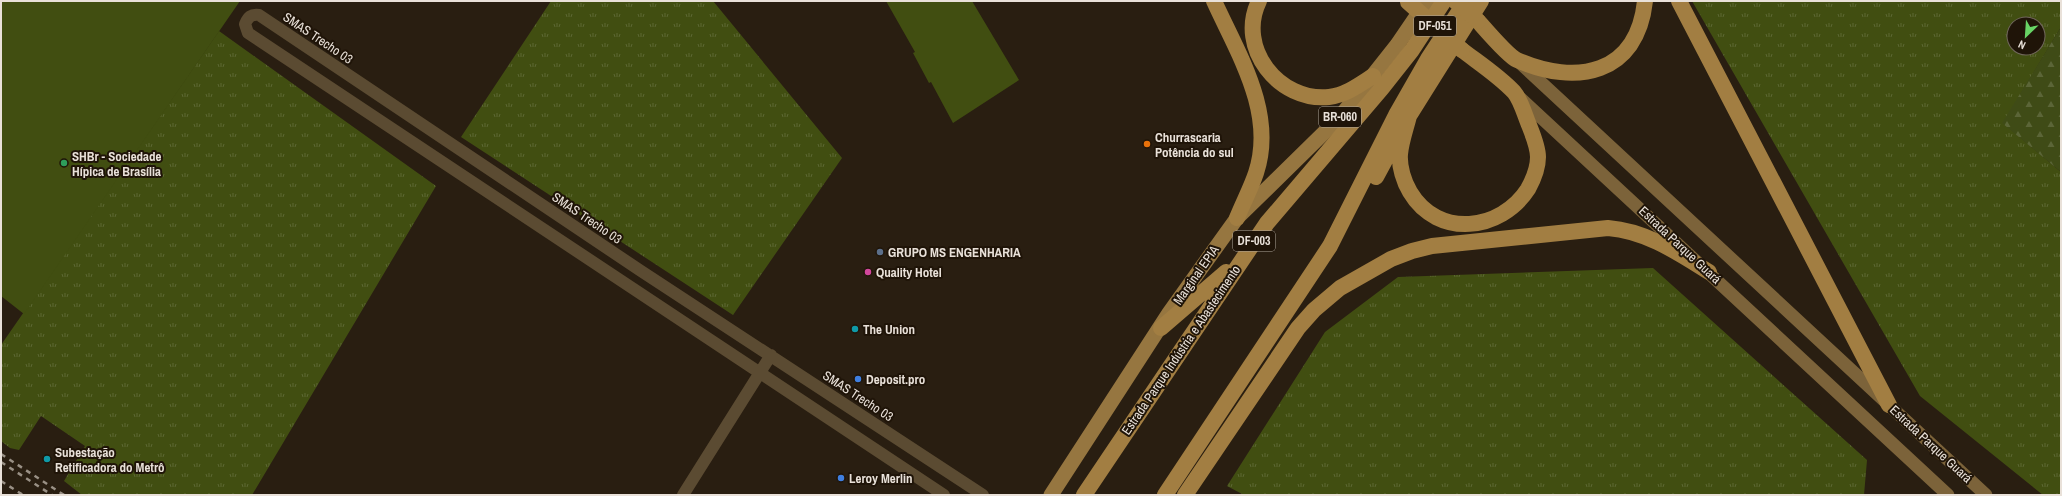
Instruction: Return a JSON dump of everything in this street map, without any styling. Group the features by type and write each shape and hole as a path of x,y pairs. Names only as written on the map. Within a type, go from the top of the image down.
{"highway":[{"path":"1214,1 1250,78 1261,122 1262,139 1257,172 1236,218"},
{"path":"1259,1 1255,14 1253,30 1256,48 1268,71 1282,85 1296,93 1309,96 1331,97 1347,92 1371,79"},
{"name":"Estrada Parque Guará","path":"1407,1 1462,50 1515,93"},
{"name":"Estrada Parque Indústria e Abastecimento","path":"1084,495 1245,254 1289,196 1355,122 1412,50 1444,1"},
{"name":"Estrada Parque Guará","path":"1455,1 1478,21 1516,59"},
{"path":"1165,495 1330,246 1396,115 1428,59 1466,1"},
{"path":"1330,246 1343,233 1355,216 1409,116 1481,1"},
{"path":"1516,59 1560,73 1578,74 1594,71 1606,66 1624,52 1632,40 1639,27 1645,1"},
{"path":"1679,1 1889,405"},
{"path":"1355,122 1371,79"},
{"path":"1409,116 1400,155 1401,166 1407,188 1414,199 1432,215 1451,223 1473,225 1489,221 1510,210 1524,195 1536,170 1538,158 1536,145 1515,93"},
{"path":"1185,495 1290,340 1309,316 1340,288 1391,259 1432,246 1608,228 1623,229 1645,236 1669,248 1709,272"},
{"path":"1161,328 1245,254"}],"main road":[{"name":"Marginal EPIA","path":"1051,495 1161,328 1169,313 1236,218 1340,117 1397,45 1427,1"},
{"name":"Estrada Parque Guará","path":"1516,59 1986,495"},
{"name":"Estrada Parque Guará","path":"1515,93 1709,272 1868,423 1948,495"}],"street":[{"name":"SMAS Trecho 03","path":"944,495 248,33 244,27 248,17 252,15 259,15 636,268 983,495"},
{"path":"625,284 636,268"},
{"path":"683,495 771,355"}],"green space":[{"name":"SHBr - Sociedade Hípica de Brasília","path":"1,1 240,1 24,314 1,296"},
{"path":"551,1 713,1 842,158 733,315 461,137"},
{"path":"886,1 972,1 1019,80 953,123 931,82 929,83 913,53 915,52"},
{"path":"1692,1 2061,1 2061,27 2046,52 2046,16 2006,16 2006,56 2043,56 2003,123 2061,172 2061,495 2043,495 1920,396"},
{"path":"2061,27 2061,172 2002,123 2043,56 2046,56 2046,51"},
{"path":"219,31 436,186 252,495 82,495 64,481 85,446 41,416 19,450 10,448 1,441 1,345"},
{"path":"1653,268 1867,460 1864,495 1244,495 1227,486 1325,332 1398,277"}],"railway":[{"path":"1,454 64,495"},
{"path":"1,462 52,495"},
{"path":"1,481 23,495"}],"place":[{"name":"Churrascaria Potência do sul","path":"1147,144"},
{"name":"SHBr - Sociedade Hípica de Brasília","path":"64,163"},
{"name":"GRUPO MS ENGENHARIA","path":"880,252"},
{"name":"Quality Hotel","path":"868,272"},
{"name":"The Union","path":"855,329"},
{"name":"Deposit.pro","path":"858,379"},
{"name":"Subestação Retificadora do Metrô","path":"47,459"},
{"name":"Leroy Merlin","path":"841,478"}]}
